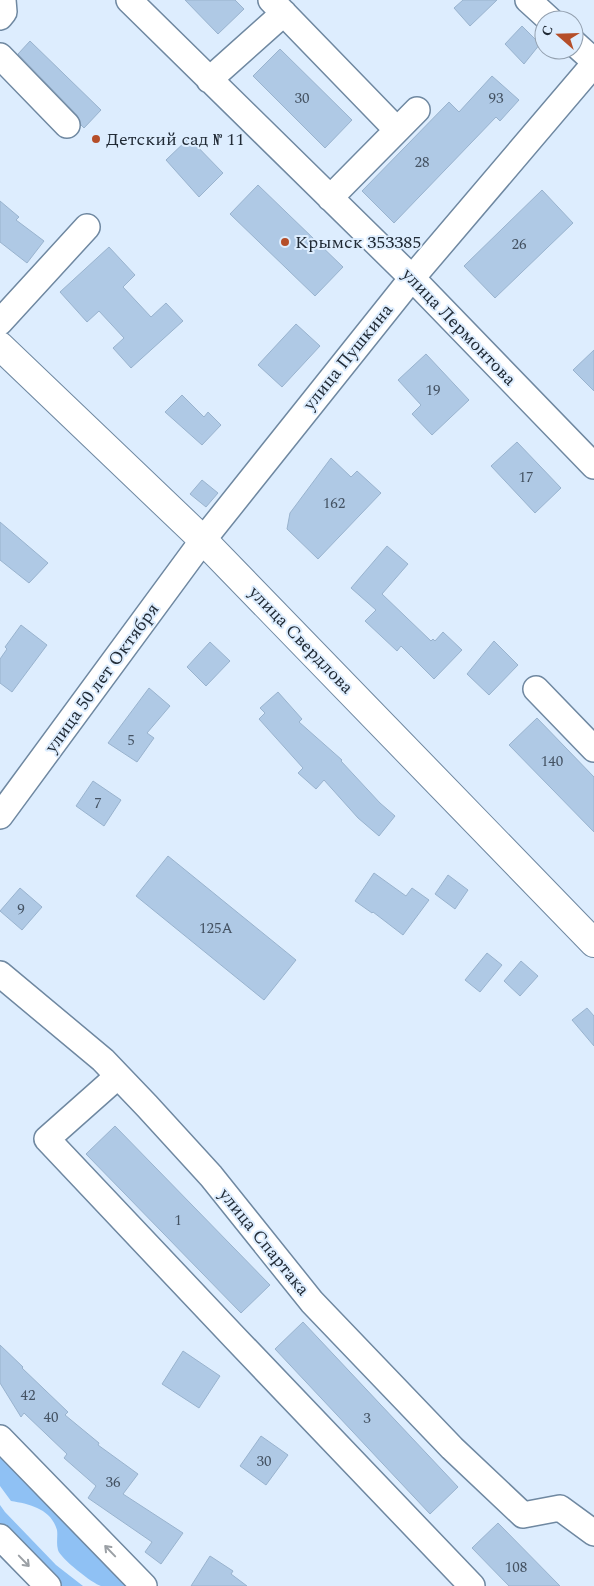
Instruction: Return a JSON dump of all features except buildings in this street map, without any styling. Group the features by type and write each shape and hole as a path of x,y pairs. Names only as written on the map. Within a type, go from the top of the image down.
{"main road":[{"name":"улица Свердлова","path":"0,346 203,540 594,943"}],"street":[{"path":"0,17 4,12 3,0"},
{"name":"улица Лермонтова","path":"129,0 412,278 594,466"},
{"path":"528,0 539,10"},
{"path":"209,80 278,6 397,130"},
{"path":"584,53 594,63"},
{"path":"0,56 66,125"},
{"name":"улица Пушкина","path":"203,540 412,278 594,63"},
{"path":"330,198 417,110"},
{"path":"0,322 87,227"},
{"name":"улица 50 лет Октября","path":"0,816 203,540"},
{"path":"536,689 594,749"},
{"name":"улица Спартака","path":"0,974 103,1060 211,1176 312,1302 452,1448 523,1515 560,1508 594,1533"},
{"path":"118,1076 47,1138 472,1586"},
{"path":"0,1438 144,1586"},
{"path":"0,1537 48,1586"}],"shaded area":[{"path":"0,1455 128,1586 101,1586 84,1576 64,1559 58,1550 57,1530 50,1517 45,1512 32,1506 11,1501 0,1486"},
{"path":"0,1505 56,1565 83,1586 58,1586 0,1527"}],"place":[{"name":"Детский сад № 11","path":"96,139"},
{"name":"Крымск 353385","path":"285,242"}]}
